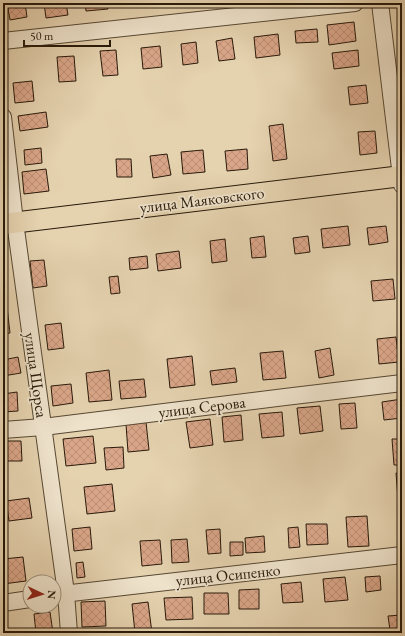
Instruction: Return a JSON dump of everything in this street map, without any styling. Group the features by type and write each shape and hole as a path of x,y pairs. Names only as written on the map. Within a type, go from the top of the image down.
{"main road":[{"name":"улица Маяковского","path":"9,223 402,179"}],"street":[{"path":"3,41 355,3"},
{"path":"380,3 402,179"},
{"name":"улица Щорса","path":"3,117 9,223 43,427 58,574"},
{"name":"улица Серова","path":"3,430 43,427 402,384"},
{"name":"улица Осипенко","path":"62,594 402,555"},
{"path":"3,602 22,600"},
{"name":"улица Щорса","path":"62,603 69,633"}],"building":[{"path":"7,3 25,3 27,17 10,20"},
{"path":"44,3 66,3 68,15 46,18"},
{"path":"85,3 107,3 108,9 86,11"},
{"path":"354,22 356,41 329,45 327,25"},
{"path":"317,29 318,42 296,43 295,31"},
{"path":"278,34 280,55 256,58 254,37"},
{"path":"232,38 235,59 219,61 216,41"},
{"path":"196,42 198,63 183,65 181,44"},
{"path":"160,46 162,67 143,69 141,48"},
{"path":"116,50 118,75 103,76 100,51"},
{"path":"358,50 359,66 334,69 332,53"},
{"path":"74,56 76,81 59,82 57,57"},
{"path":"32,81 34,101 15,103 13,83"},
{"path":"366,85 368,103 350,105 348,87"},
{"path":"46,112 48,127 20,131 18,116"},
{"path":"283,124 287,159 273,161 269,126"},
{"path":"375,131 377,153 360,155 358,132"},
{"path":"41,148 42,163 25,165 24,150"},
{"path":"247,149 248,169 227,171 225,151"},
{"path":"203,150 205,172 183,174 181,152"},
{"path":"167,154 171,175 153,178 150,156"},
{"path":"116,159 131,159 132,177 117,177"},
{"path":"46,169 49,191 24,194 22,172"},
{"path":"348,226 350,245 323,248 321,229"},
{"path":"386,226 388,242 369,245 367,228"},
{"path":"264,236 266,257 252,258 250,238"},
{"path":"308,236 310,252 295,254 293,238"},
{"path":"225,239 227,261 212,263 210,241"},
{"path":"179,251 181,268 158,271 156,254"},
{"path":"147,256 148,268 130,270 129,258"},
{"path":"44,260 47,286 33,288 30,261"},
{"path":"118,276 120,293 111,294 109,277"},
{"path":"393,279 395,299 373,301 371,281"},
{"path":"7,307 10,333 3,334 3,308"},
{"path":"61,323 64,348 48,350 45,325"},
{"path":"396,337 399,362 379,364 377,339"},
{"path":"330,348 334,375 319,378 315,351"},
{"path":"283,351 286,378 263,380 260,353"},
{"path":"192,356 195,385 170,388 167,359"},
{"path":"18,357 21,373 3,376 3,360"},
{"path":"235,368 237,382 212,385 210,371"},
{"path":"109,370 112,400 89,402 86,373"},
{"path":"144,379 146,397 121,399 119,381"},
{"path":"71,384 73,403 53,406 51,386"},
{"path":"17,392 18,411 3,412 3,394"},
{"path":"402,399 402,418 384,420 382,402"},
{"path":"355,403 357,428 341,429 339,404"},
{"path":"320,406 323,431 300,434 297,408"},
{"path":"282,412 284,436 262,438 259,414"},
{"path":"241,415 243,440 224,442 222,417"},
{"path":"210,419 213,445 190,448 186,422"},
{"path":"146,422 149,450 128,452 126,424"},
{"path":"93,436 96,463 66,466 63,439"},
{"path":"392,439 402,439 402,465 394,465"},
{"path":"6,441 21,441 22,461 7,461"},
{"path":"123,447 124,468 106,470 104,448"},
{"path":"396,473 402,473 402,499 398,499"},
{"path":"112,484 115,511 87,514 84,487"},
{"path":"29,498 32,518 9,521 6,501"},
{"path":"367,516 369,546 348,547 346,517"},
{"path":"306,524 327,524 328,544 307,545"},
{"path":"90,527 92,549 74,551 72,529"},
{"path":"298,527 300,547 289,548 288,528"},
{"path":"220,529 221,553 208,554 206,530"},
{"path":"264,536 265,552 246,553 245,538"},
{"path":"187,539 189,562 172,563 171,540"},
{"path":"160,540 162,564 142,566 140,541"},
{"path":"230,542 243,542 243,555 230,556"},
{"path":"23,557 25,574 22,574 22,582 3,584 3,559"},
{"path":"83,562 85,577 77,578 76,563"},
{"path":"398,570 402,570 402,589 400,589"},
{"path":"380,576 381,590 366,592 365,577"},
{"path":"345,577 348,600 325,602 323,579"},
{"path":"301,582 303,602 283,603 281,584"},
{"path":"259,589 259,609 239,609 239,590"},
{"path":"204,593 228,593 229,614 204,614"},
{"path":"192,597 193,619 166,620 164,598"},
{"path":"105,601 106,626 82,627 81,602"},
{"path":"148,602 152,633 135,633 132,604"},
{"path":"34,614 50,614 53,633 36,633"},
{"path":"402,615 402,629 390,630 388,616"}]}
